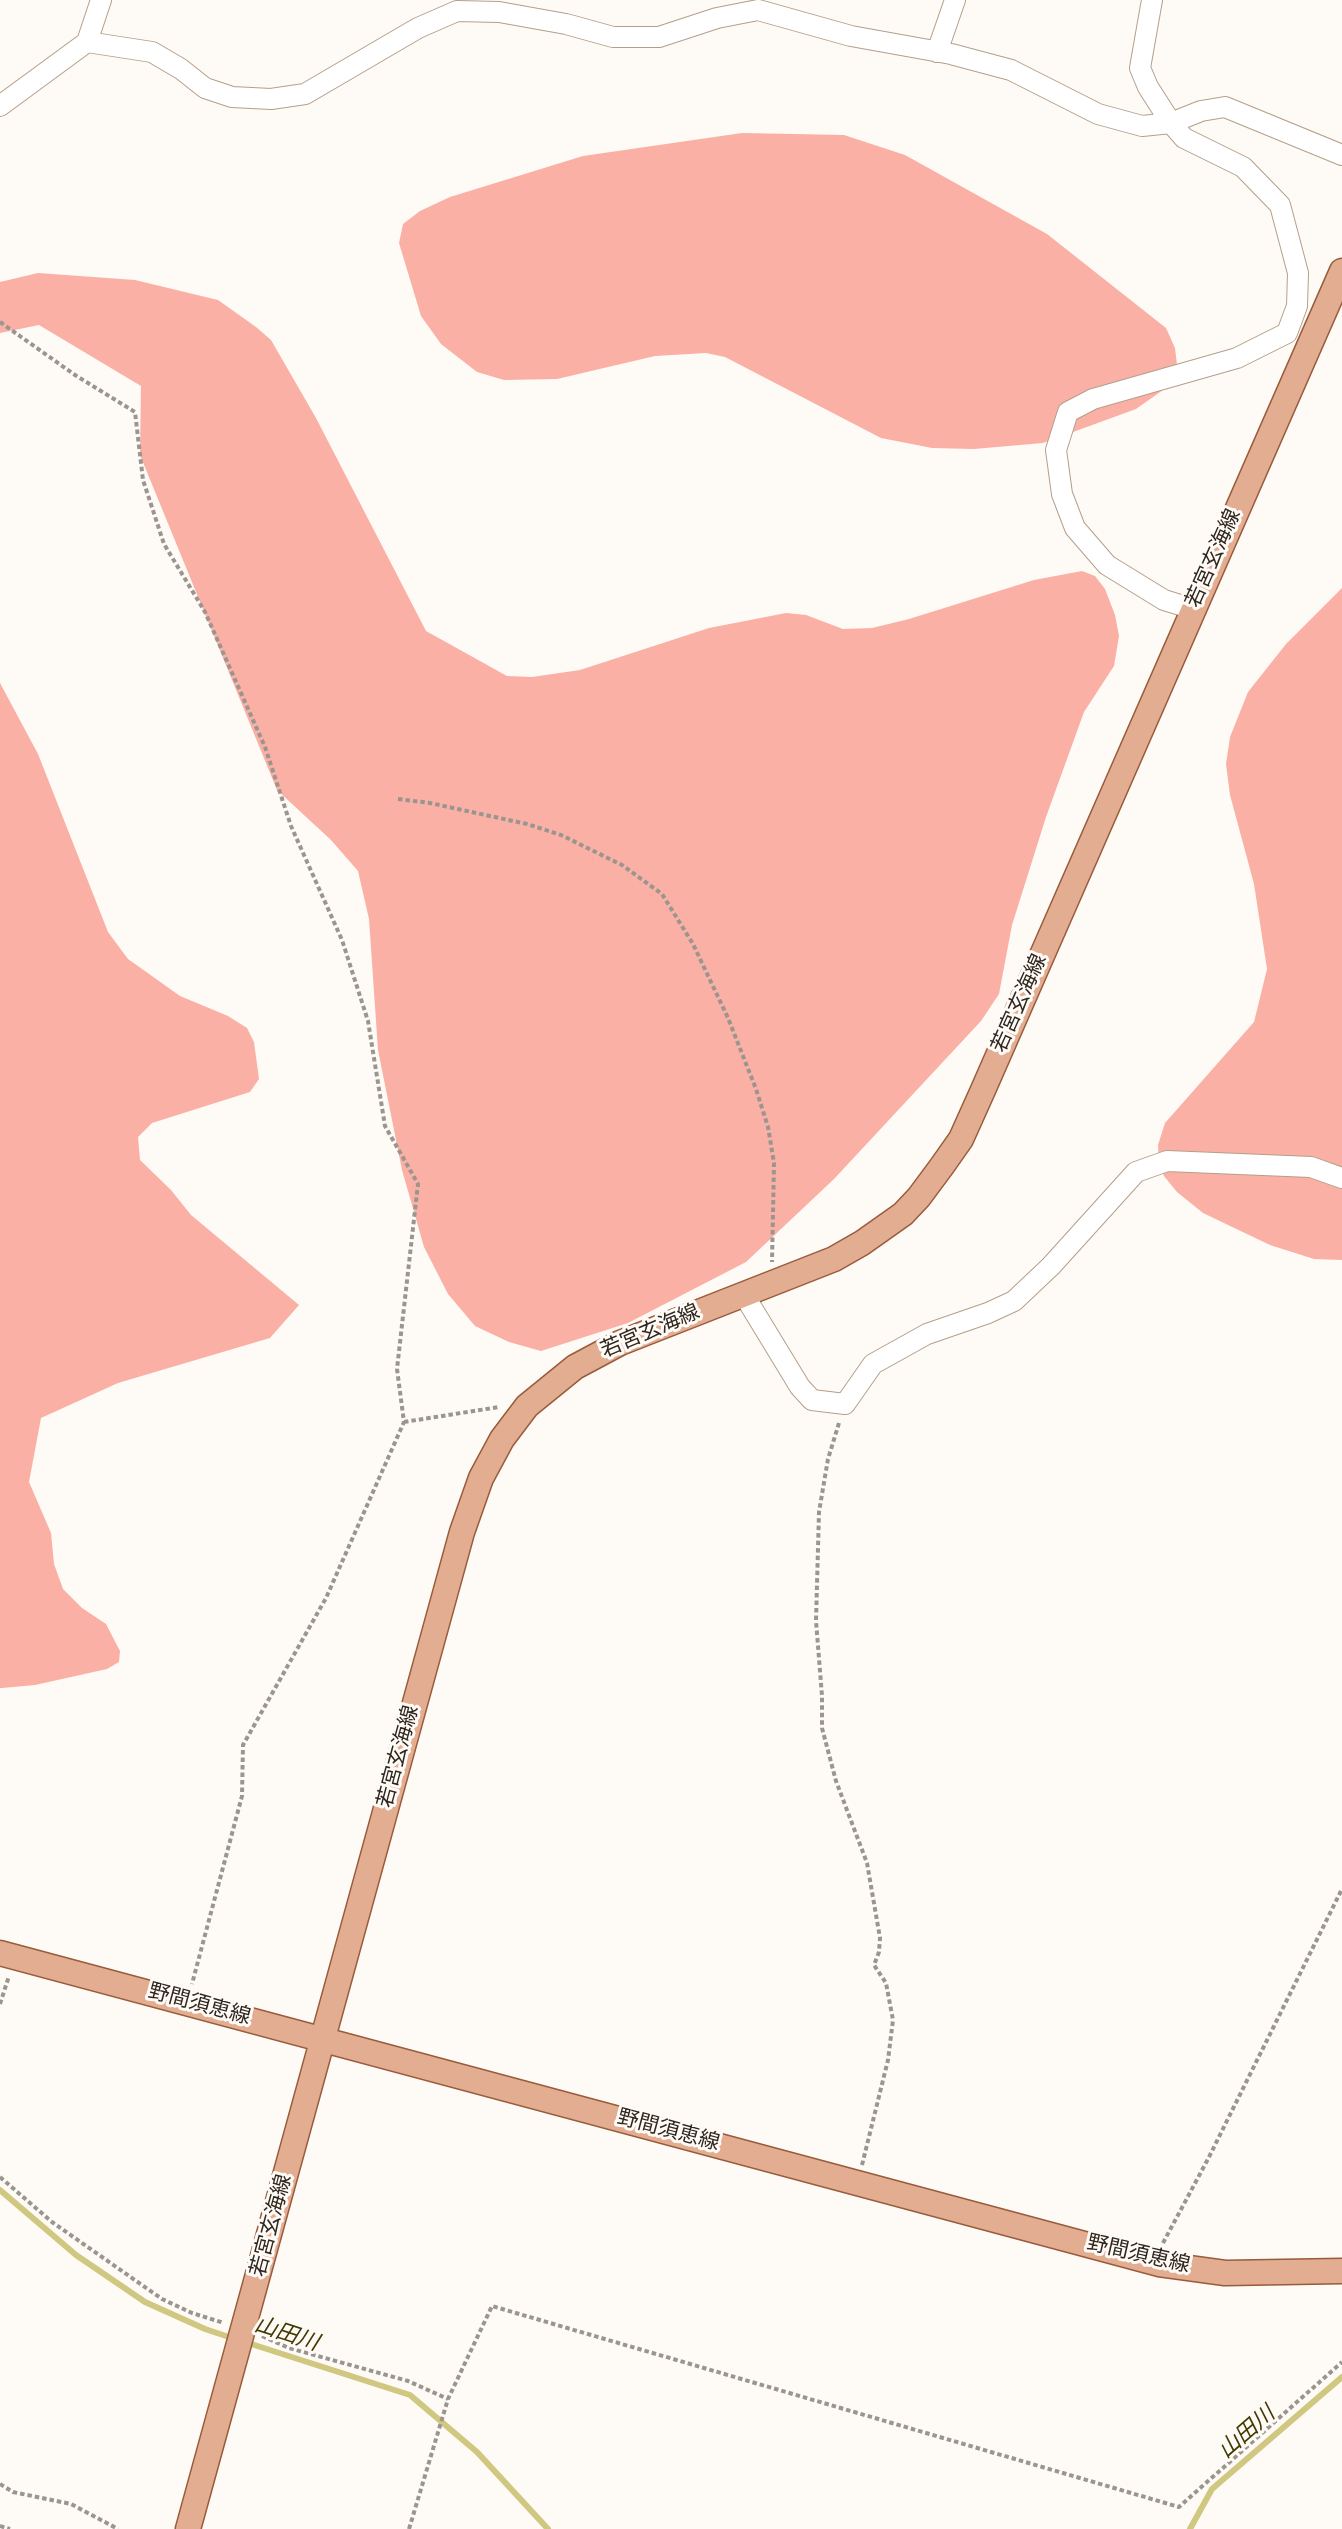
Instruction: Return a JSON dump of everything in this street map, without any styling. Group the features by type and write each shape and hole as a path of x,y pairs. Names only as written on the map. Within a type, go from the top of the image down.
{"main road":[{"name":"若宮玄海線","path":"188,2529 462,1532 481,1478 502,1439 527,1406 575,1366 620,1343 776,1284 834,1259 862,1244 903,1214 919,1197 961,1138 1342,271"},
{"name":"野間須恵線","path":"7,1954 1159,2264 1225,2273 1342,2271"}],"street":[{"path":"0,106 87,42 101,0"},
{"path":"938,52 955,0"},
{"path":"1152,0 1140,68 1148,87 1171,123 1184,138 1243,167 1280,205 1298,273 1297,306 1287,333 1237,358 1093,399 1068,412 1056,450 1062,494 1074,528 1107,565 1164,600 1193,609"},
{"path":"87,42 152,52 181,69 205,88 232,97 271,99 305,93 418,28 457,11 499,12 566,24 613,37 659,37 717,18 758,10 851,36 938,52 1011,70 1098,114 1142,126 1171,123 1201,111 1225,107 1342,155"},
{"path":"744,1295 800,1387 812,1400 845,1404 873,1364 927,1334 988,1313 1014,1301 1051,1266 1136,1172 1167,1161 1311,1167 1342,1178"}],"path":[{"path":"0,322 75,375 135,412 143,480 164,544 205,612 236,679 265,747 291,826 342,940 368,1021 385,1126 418,1184 397,1370 404,1422 326,1598 243,1745 242,1796 187,2003"},
{"path":"398,799 430,803 527,824 561,835 622,865 662,894 693,944 728,1018 768,1127 774,1163 772,1264 776,1284"},
{"path":"845,1404 828,1459 819,1512 816,1621 822,1728 836,1781 867,1863 880,1938 879,1952 874,1965 886,1983 893,2020 889,2052 858,2183"},
{"path":"404,1422 491,1407 527,1406"},
{"path":"1159,2264 1165,2236 1208,2159 1342,1889"},
{"path":"0,2004 7,1954"},
{"path":"0,2177 52,2222 162,2299 242,2339 289,2348 408,2381 448,2399"},
{"path":"409,2529 448,2399 492,2306 1179,2507 1342,2362"},
{"path":"0,2484 12,2492 71,2504 118,2529"},
{"path":"0,2526 10,2529"}],"shaded area":[{"path":"742,133 844,135 905,155 1047,234 1166,328 1175,348 1177,365 1170,385 1136,409 1043,443 974,449 932,448 881,438 725,357 706,353 655,356 557,379 504,380 477,372 441,344 421,316 399,243 403,224 420,211 450,197 583,156"},
{"path":"38,273 135,280 218,300 256,327 271,340 316,418 426,631 507,676 532,677 580,670 709,628 786,613 806,615 843,629 872,628 909,619 1034,580 1082,571 1095,576 1105,589 1115,615 1119,636 1114,666 1084,712 1046,817 1012,925 999,994 981,1021 834,1179 746,1262 628,1323 541,1351 509,1342 475,1326 448,1294 424,1247 402,1170 378,1050 369,919 358,871 331,840 277,790 140,455 141,386 39,325 0,333 0,282"},
{"path":"1342,588 1342,1260 1314,1259 1270,1245 1203,1213 1177,1192 1164,1176 1159,1164 1158,1145 1165,1123 1254,1022 1267,969 1254,884 1230,795 1226,764 1230,737 1248,692 1286,644"},
{"path":"0,683 38,754 108,932 128,959 180,996 228,1016 247,1028 254,1042 259,1079 250,1092 152,1123 138,1137 140,1160 171,1190 191,1215 299,1305 270,1338 118,1383 41,1418 29,1482 51,1533 54,1564 63,1589 82,1608 106,1624 120,1651 119,1662 107,1669 35,1685 2,1688 0,1688"}],"waterway":[{"name":"山田川","path":"0,2190 76,2255 145,2302 205,2329 235,2339"},
{"name":"山田川","path":"245,2342 410,2395 477,2452 548,2529"},
{"name":"山田川","path":"1190,2529 1212,2489 1342,2377"}]}
